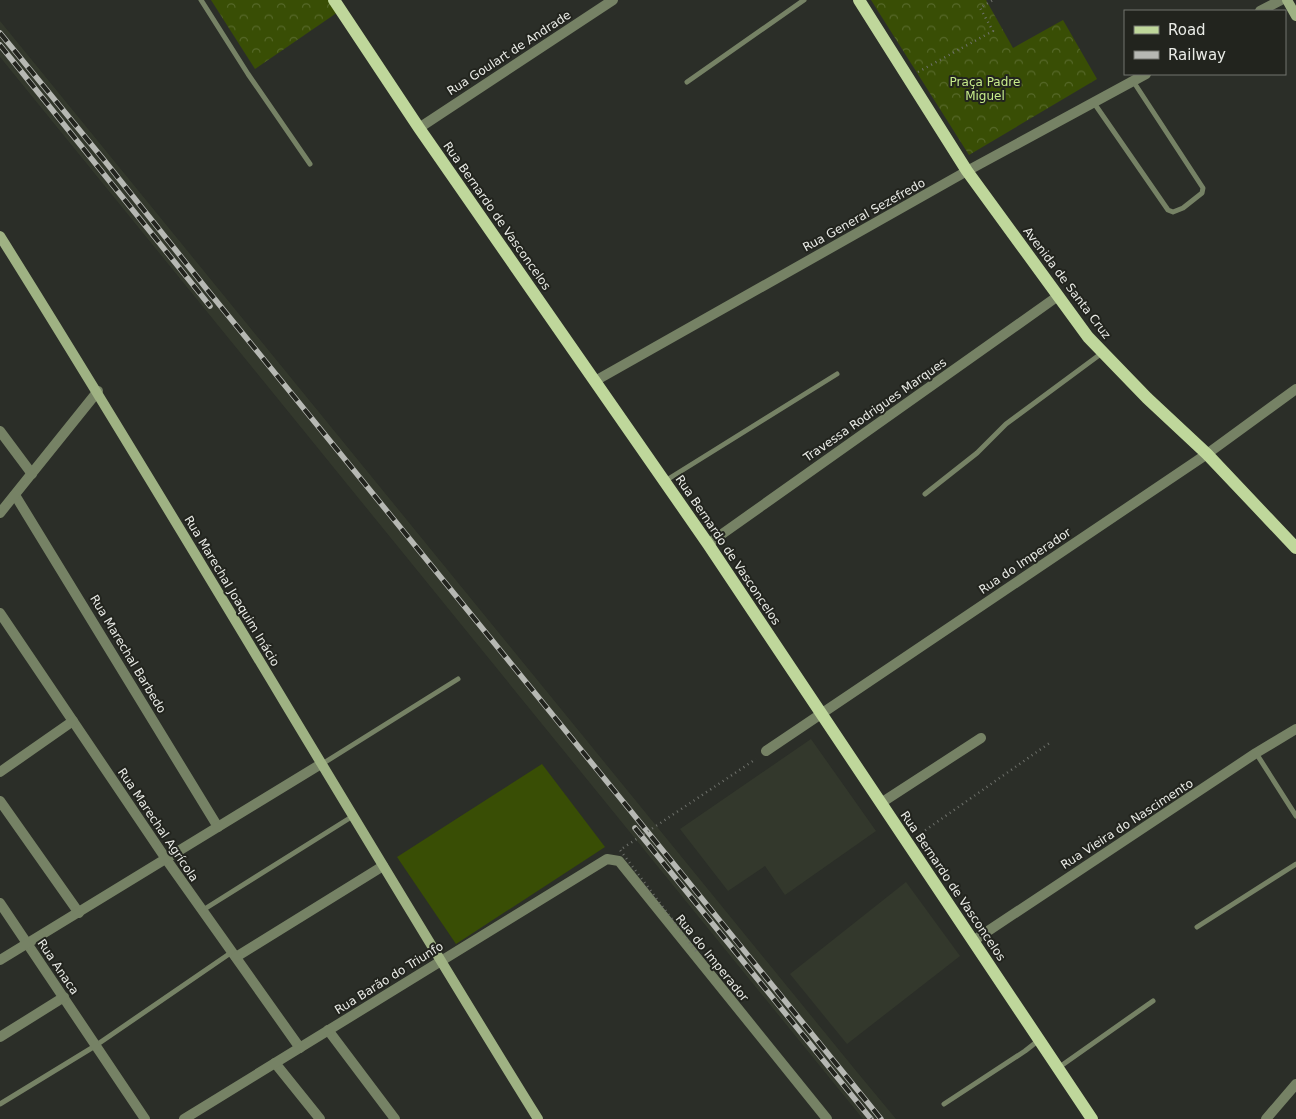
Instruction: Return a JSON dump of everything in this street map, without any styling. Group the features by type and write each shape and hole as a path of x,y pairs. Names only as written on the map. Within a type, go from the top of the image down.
{"main road":[{"name":"Rua Bernardo de Vasconcelos","path":"334,0 419,128 708,544 1092,1119"},
{"name":"Avenida de Santa Cruz","path":"859,0 967,172 1088,337 1147,398 1207,454 1296,548"}],"street":[{"name":"Rua Goulart de Andrade","path":"419,128 613,0"},
{"path":"1262,10 1281,0"},
{"path":"1287,0 1296,16"},
{"name":"Rua General Sezefredo","path":"595,381 1144,75"},
{"name":"Rua Marechal Joaquim Inácio","path":"0,236 98,391 440,962 538,1119"},
{"name":"Travessa Rodrigues Marques","path":"708,544 1058,296"},
{"name":"Rua do Imperador","path":"766,751 1207,454 1296,389"},
{"path":"0,513 98,391"},
{"path":"0,430 32,474"},
{"name":"Rua Marechal Barbedo","path":"16,495 218,827"},
{"name":"Rua Marechal Agrícola","path":"0,613 166,859 300,1048"},
{"path":"0,772 72,721"},
{"name":"Rua Vieira do Nascimento","path":"976,946 1256,753 1296,729"},
{"path":"881,803 981,738"},
{"path":"0,960 321,764"},
{"path":"0,801 79,913"},
{"name":"Rua do Imperador","path":"607,859 619,861 827,1119"},
{"name":"Rua Barão do Triunfo","path":"184,1119 607,859"},
{"path":"234,955 383,866"},
{"name":"Rua Anaca","path":"0,903 145,1119"},
{"path":"0,1037 64,997"},
{"path":"328,1030 395,1119"},
{"path":"275,1063 320,1119"},
{"path":"1266,1119 1296,1084"}],"lane":[{"path":"201,0 248,74 310,164"},
{"path":"687,82 804,0"},
{"path":"1094,103 1168,210 1173,212 1183,208 1202,193 1203,188 1133,81"},
{"path":"925,494 977,453 1006,424 1102,353"},
{"path":"665,481 837,374"},
{"path":"321,764 458,679"},
{"path":"1256,753 1296,816"},
{"path":"202,911 352,816"},
{"path":"1197,928 1296,864"},
{"path":"0,1104 96,1046 234,955"},
{"path":"1058,1068 1152,1001"},
{"path":"944,1104 1039,1039"}],"path":[{"path":"908,77 993,31 980,8 993,0"},
{"path":"907,843 1051,742"},
{"path":"696,951 620,850 756,759"}],"shaded area":[{"path":"0,21 896,1119 863,1119 0,57"},
{"path":"811,739 876,831 785,895 765,866 728,891 680,829"},
{"path":"906,882 960,956 847,1044 790,974"}],"green space":[{"path":"211,0 330,0 338,12 255,69"},
{"name":"Praça Padre Miguel","path":"871,0 986,0 1013,48 1063,20 1097,79 969,155"},
{"path":"542,764 605,847 456,944 397,857"}],"railway":[{"path":"0,33 881,1119"},
{"path":"0,45 210,306"},
{"path":"635,828 871,1119"}]}
